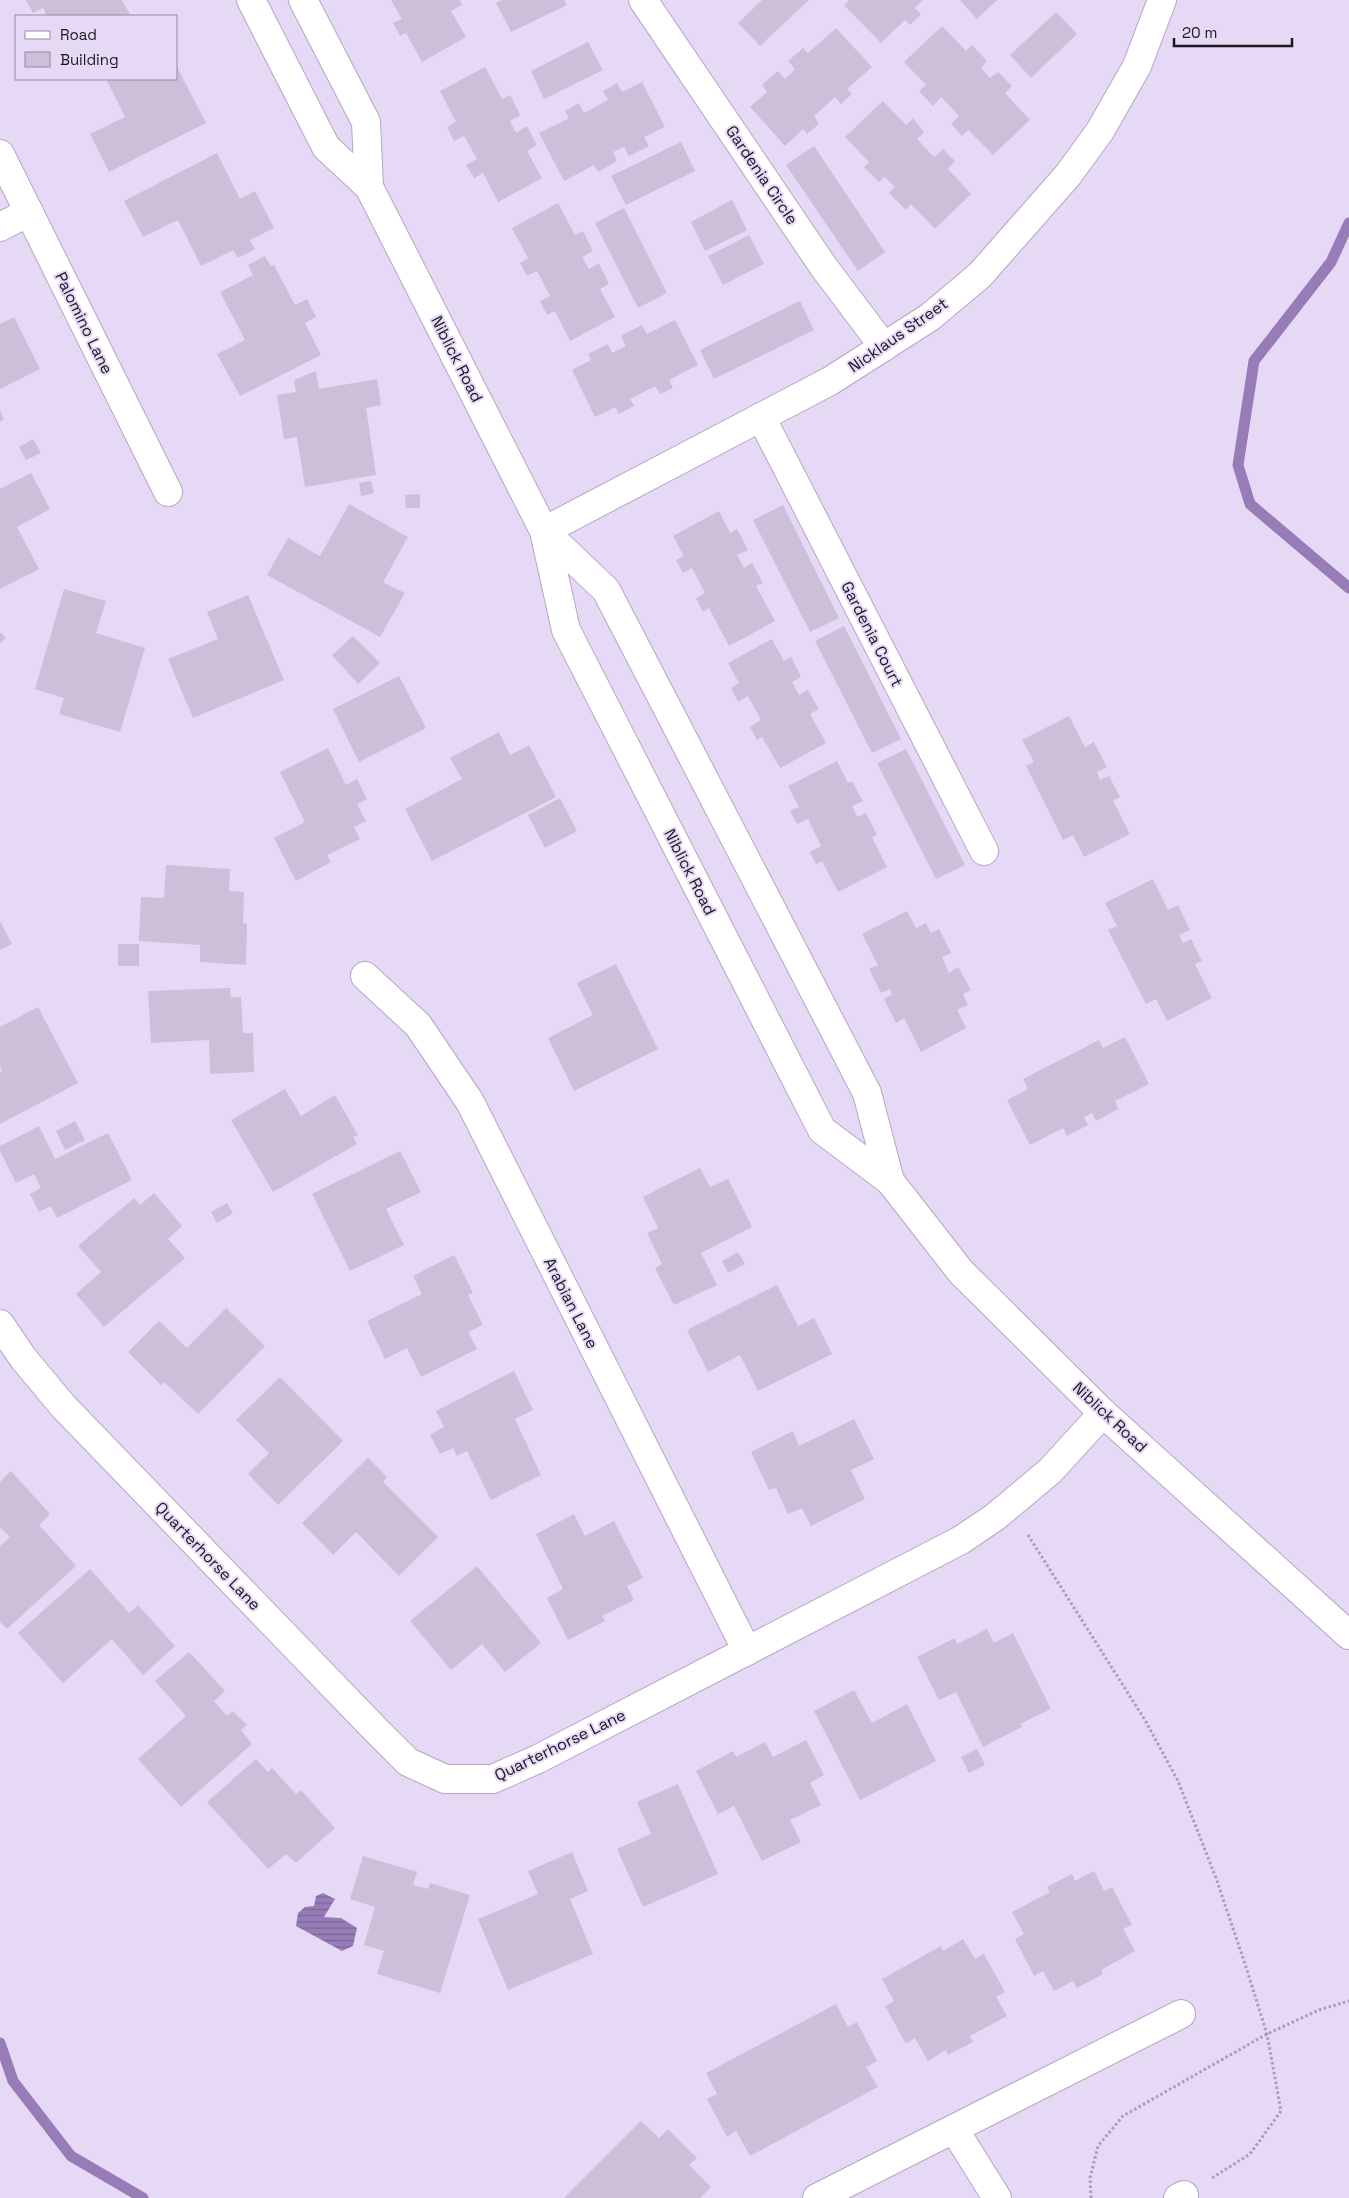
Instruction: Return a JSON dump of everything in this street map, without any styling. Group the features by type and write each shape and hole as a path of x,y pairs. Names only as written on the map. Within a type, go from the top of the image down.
{"street":[{"name":"Niblick Road","path":"251,0 326,147 369,187 544,531 566,630 822,1130 890,1181 961,1272 1103,1413 1349,1635"},
{"name":"Niblick Road","path":"303,0 366,122 369,187"},
{"name":"Gardenia Circle","path":"643,0 823,266 884,348"},
{"name":"Nicklaus Street","path":"544,531 830,381 930,317 980,275 1068,175 1100,131 1137,66 1162,0"},
{"name":"Palomino Lane","path":"0,154 168,492"},
{"path":"0,227 29,212"},
{"name":"Gardenia Court","path":"760,417 984,850"},
{"name":"Niblick Road","path":"544,531 606,590 867,1093 890,1181"},
{"name":"Arabian Lane","path":"365,976 418,1025 470,1102 748,1651"},
{"name":"Quarterhorse Lane","path":"0,1324 23,1358 63,1406 374,1728 408,1762 445,1779 493,1779 538,1759 961,1540 1008,1506 1050,1471 1103,1413"},
{"path":"816,2198 1181,2014"},
{"path":"954,2129 997,2198"}],"path":[{"path":"1008,1506 1040,1551 1145,1720 1178,1781 1216,1878 1267,2034 1282,2111 1250,2154 1182,2197"},
{"path":"1091,2198 1090,2178 1098,2146 1123,2116 1267,2034 1319,2010 1349,2000"}],"shaded area":[{"path":"323,1893 335,1899 324,1917 341,1918 357,1928 353,1946 342,1951 296,1926 298,1913 305,1907 314,1906 316,1896"}],"building":[{"path":"26,0 122,0 130,15 46,15 43,8 33,13"},
{"path":"391,0 460,0 462,5 451,11 466,37 422,62 406,33 400,36 393,23 402,19"},
{"path":"502,0 564,0 567,5 511,32 496,3"},
{"path":"762,0 809,0 760,46 738,23"},
{"path":"849,0 923,0 915,8 921,14 910,25 905,20 881,43 844,5"},
{"path":"960,0 997,0 977,19"},
{"path":"1056,12 1077,34 1031,78 1010,55"},
{"path":"942,26 966,51 972,45 987,61 981,68 990,78 998,72 1012,86 1005,93 1030,120 993,155 968,130 962,136 951,124 959,116 941,97 933,106 919,91 926,85 904,62"},
{"path":"836,28 872,67 847,89 852,94 841,104 835,97 814,116 819,124 807,134 803,129 785,146 750,107 767,92 762,85 778,71 785,79 795,69 788,61 803,48 808,53"},
{"path":"588,42 603,70 544,99 531,71"},
{"path":"485,67 502,99 510,95 520,115 510,121 516,133 527,126 537,145 527,151 542,178 498,202 483,173 474,178 466,165 477,159 464,136 454,141 447,127 456,122 440,91"},
{"path":"178,69 206,123 109,172 90,134 125,117 106,80 178,80"},
{"path":"642,82 665,127 644,137 649,146 629,156 624,147 613,152 617,161 598,172 594,165 564,181 539,133 569,118 565,111 579,103 584,113 608,100 603,91 617,83 622,92"},
{"path":"883,101 906,125 913,118 924,132 917,139 934,157 943,149 955,161 948,169 971,194 935,229 911,204 906,210 889,193 895,187 885,177 879,182 864,167 869,162 845,137"},
{"path":"681,142 695,171 626,205 611,176"},
{"path":"814,146 885,252 858,271 786,165"},
{"path":"217,153 240,199 255,191 274,228 250,240 255,249 238,258 233,250 201,266 178,220 143,237 124,201"},
{"path":"732,200 747,230 705,251 691,222"},
{"path":"558,203 575,235 583,231 593,251 582,257 589,269 599,263 609,284 600,289 615,317 570,341 555,311 547,315 540,301 550,296 537,271 527,276 520,263 528,258 512,228"},
{"path":"624,208 667,293 638,308 595,223"},
{"path":"749,235 764,264 723,285 708,256"},
{"path":"265,256 271,266 274,265 295,305 307,299 316,317 305,323 321,355 240,396 217,354 245,340 220,292 253,275 248,265"},
{"path":"800,301 814,330 714,379 700,350"},
{"path":"14,317 40,369 0,389 0,324"},
{"path":"675,320 698,365 669,380 673,388 660,394 655,386 630,399 634,406 619,414 615,407 595,417 572,370 591,360 588,354 608,344 612,353 626,346 621,336 642,325 647,334"},
{"path":"316,371 319,389 377,379 381,405 366,408 376,475 305,487 297,437 284,439 277,395 296,392 294,380"},
{"path":"0,411 4,419 0,422"},
{"path":"33,439 41,453 26,460 19,447"},
{"path":"31,473 50,509 17,527 39,569 0,589 0,489"},
{"path":"371,481 374,493 361,496 359,483"},
{"path":"420,494 420,508 406,508 405,495"},
{"path":"349,504 408,537 383,582 405,593 380,637 267,575 288,538 320,556"},
{"path":"783,505 839,618 810,632 753,520"},
{"path":"719,511 730,533 737,529 748,550 737,555 744,568 752,563 763,583 756,586 775,621 729,646 709,608 703,612 696,598 705,593 692,568 683,573 676,560 684,556 673,536"},
{"path":"64,589 106,601 96,633 145,648 120,732 59,714 64,698 35,689"},
{"path":"248,595 284,680 193,718 168,659 218,639 207,612"},
{"path":"844,626 901,739 872,753 815,641"},
{"path":"0,632 6,638 0,643"},
{"path":"353,636 380,663 358,684 332,655"},
{"path":"772,639 784,661 791,657 801,677 792,682 799,695 808,690 819,709 810,714 826,743 780,768 762,737 757,740 750,727 761,720 748,696 738,702 731,688 739,683 728,663"},
{"path":"399,676 426,728 359,762 333,709"},
{"path":"1069,716 1085,747 1094,742 1107,767 1097,772 1100,780 1109,776 1120,797 1113,801 1130,834 1084,857 1073,835 1063,840 1026,766 1034,762 1022,740"},
{"path":"499,732 510,755 529,745 556,797 432,861 405,809 462,779 450,758"},
{"path":"328,748 346,785 357,779 367,799 357,804 366,821 354,827 360,839 327,855 331,862 296,881 274,838 305,822 280,772"},
{"path":"906,749 965,865 936,879 877,763"},
{"path":"837,761 848,783 852,781 863,801 852,806 857,817 866,813 877,835 872,837 887,867 838,892 822,861 816,864 810,852 821,846 808,819 797,824 790,811 799,807 788,786"},
{"path":"560,798 577,831 545,848 528,815"},
{"path":"166,865 230,869 229,891 244,892 243,923 247,924 246,965 200,962 200,945 139,941 141,897 164,898"},
{"path":"1153,879 1168,910 1178,905 1190,930 1179,935 1183,943 1191,939 1202,961 1195,964 1212,998 1167,1021 1156,999 1146,1004 1108,930 1117,926 1105,903"},
{"path":"907,911 916,928 926,923 931,933 939,929 951,953 942,957 949,973 958,967 971,990 963,994 968,1005 957,1010 966,1028 921,1052 904,1018 896,1023 884,999 892,994 890,989 881,993 869,969 878,965 862,934"},
{"path":"0,921 12,944 0,950"},
{"path":"118,944 139,944 139,966 118,966"},
{"path":"616,964 658,1049 574,1091 548,1038 593,1015 577,983"},
{"path":"230,988 231,998 241,997 243,1033 253,1033 254,1072 210,1074 209,1040 151,1043 148,991"},
{"path":"38,1007 78,1083 0,1124 0,1072 2,1071 0,1066 0,1027"},
{"path":"1125,1037 1149,1084 1115,1101 1118,1109 1096,1121 1092,1113 1084,1117 1088,1125 1067,1136 1063,1128 1030,1145 1007,1100 1028,1089 1023,1079 1099,1040 1103,1048"},
{"path":"285,1089 301,1116 335,1095 358,1135 353,1137 357,1144 273,1192 231,1120"},
{"path":"75,1121 85,1140 65,1150 56,1131"},
{"path":"39,1126 55,1159 108,1133 132,1180 57,1218 51,1206 39,1212 30,1194 41,1188 34,1174 16,1183 0,1151 0,1146"},
{"path":"400,1151 421,1192 386,1209 404,1245 350,1271 312,1194"},
{"path":"700,1168 710,1187 728,1179 752,1227 701,1253 717,1285 674,1305 655,1268 662,1264 647,1233 658,1228 643,1197"},
{"path":"154,1193 182,1226 168,1239 185,1258 104,1327 76,1294 101,1272 78,1246 134,1198 140,1205"},
{"path":"227,1203 233,1213 217,1223 211,1212"},
{"path":"738,1252 745,1264 728,1273 722,1261"},
{"path":"454,1255 473,1293 468,1295 483,1325 468,1332 477,1349 421,1377 407,1348 385,1359 367,1321 422,1294 413,1276"},
{"path":"777,1285 798,1326 814,1318 832,1354 758,1391 740,1355 708,1372 687,1330"},
{"path":"226,1308 265,1346 198,1414 164,1382 161,1385 128,1352 159,1321 187,1348"},
{"path":"514,1371 533,1410 515,1419 541,1475 491,1500 467,1451 457,1456 453,1448 440,1454 430,1435 444,1427 436,1411"},
{"path":"280,1377 343,1441 278,1505 248,1474 269,1453 236,1420"},
{"path":"854,1419 874,1459 851,1470 865,1499 811,1526 802,1508 788,1514 776,1488 769,1490 751,1452 793,1431 799,1446"},
{"path":"368,1458 387,1477 383,1482 438,1537 399,1576 356,1532 333,1555 302,1523"},
{"path":"11,1471 50,1514 39,1525 76,1566 7,1629 0,1622 0,1546 10,1537 0,1527 0,1482"},
{"path":"574,1514 585,1536 614,1521 643,1578 627,1586 634,1600 602,1616 605,1621 568,1640 547,1598 563,1589 536,1534"},
{"path":"477,1566 541,1643 505,1672 482,1644 451,1670 410,1621"},
{"path":"90,1569 129,1613 138,1605 175,1646 143,1675 112,1639 63,1683 18,1633"},
{"path":"987,1629 994,1643 1013,1633 1051,1709 1020,1724 1022,1727 983,1747 956,1692 939,1700 917,1657 955,1638 957,1644"},
{"path":"189,1652 225,1691 214,1701 227,1716 233,1711 247,1725 241,1730 252,1744 181,1807 138,1759 186,1716 155,1681"},
{"path":"854,1690 872,1723 907,1704 936,1761 860,1800 814,1711"},
{"path":"806,1740 824,1775 810,1783 821,1805 790,1820 801,1842 762,1861 734,1806 718,1814 696,1771 733,1751 736,1757 765,1742 773,1757"},
{"path":"977,1749 985,1765 969,1773 961,1757"},
{"path":"256,1759 268,1772 272,1768 296,1794 301,1790 335,1828 296,1863 286,1854 268,1869 207,1802"},
{"path":"678,1784 718,1874 643,1907 617,1849 651,1834 637,1802"},
{"path":"572,1852 588,1891 570,1899 593,1954 508,1990 478,1919 538,1894 528,1871"},
{"path":"363,1856 417,1872 413,1885 428,1889 430,1883 470,1895 440,1993 377,1974 384,1951 364,1945 375,1907 350,1899"},
{"path":"1094,1871 1104,1891 1112,1887 1132,1925 1123,1929 1135,1951 1101,1970 1103,1974 1077,1988 1073,1981 1054,1991 1043,1971 1034,1976 1015,1939 1024,1934 1012,1912 1050,1892 1047,1887 1072,1874 1075,1881"},
{"path":"963,1939 975,1959 984,1954 1005,1992 996,1997 1007,2016 970,2036 973,2042 948,2055 946,2050 928,2061 915,2038 906,2044 885,2006 894,2001 882,1979 941,1946 943,1951"},
{"path":"836,2004 848,2027 857,2022 877,2061 866,2067 878,2087 750,2156 736,2131 727,2137 707,2099 717,2094 706,2073"},
{"path":"641,2121 659,2138 668,2129 697,2158 689,2165 711,2187 700,2198 564,2198"}],"waterway":[{"path":"1349,223 1331,262 1254,361 1238,465 1250,504 1349,588"},
{"path":"0,2043 13,2081 71,2156 143,2198"}]}
